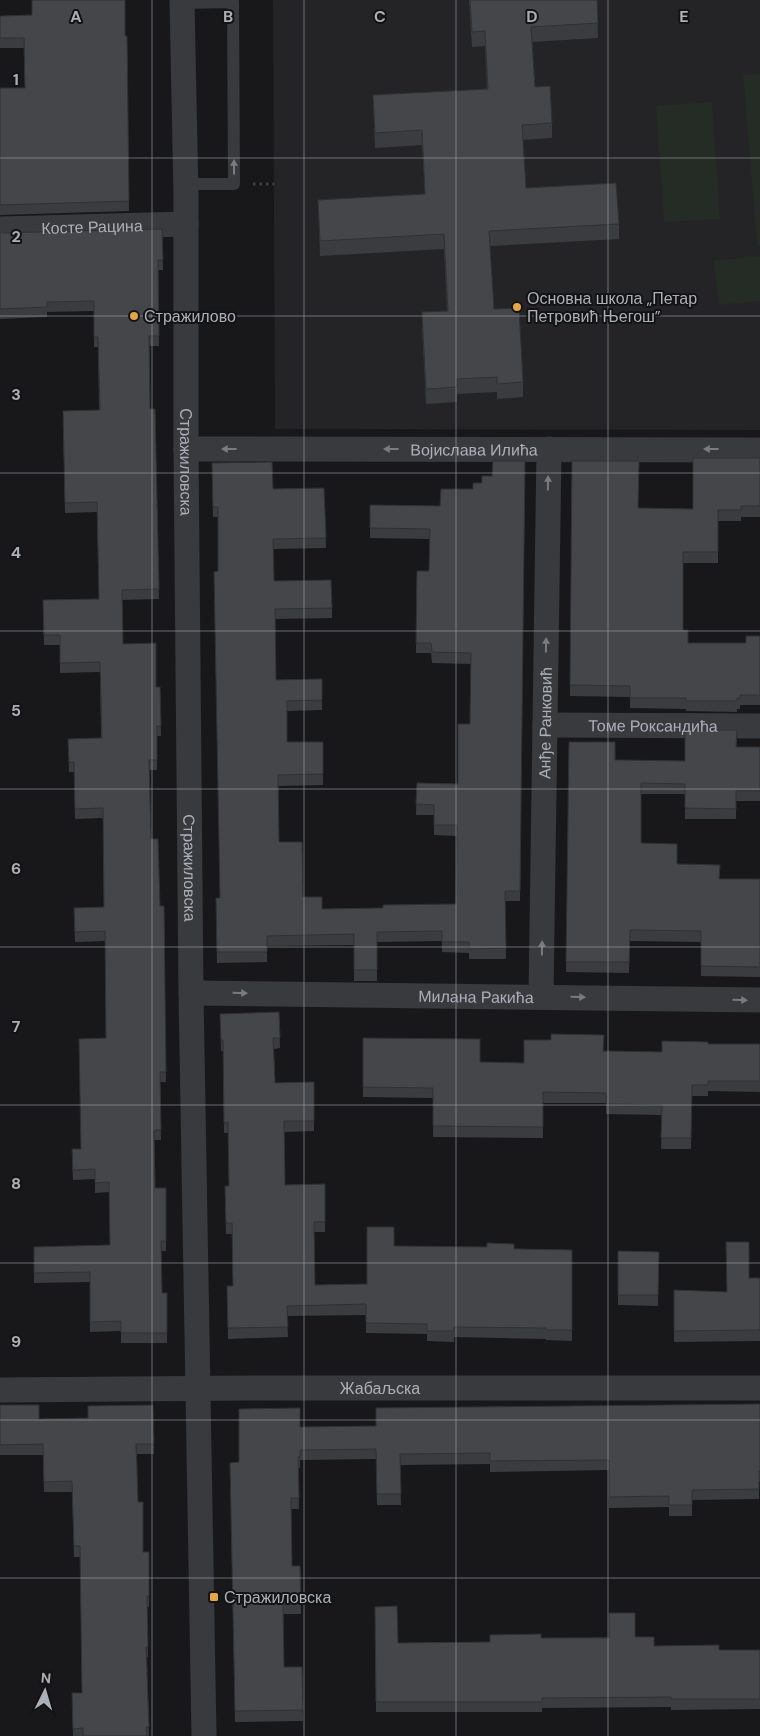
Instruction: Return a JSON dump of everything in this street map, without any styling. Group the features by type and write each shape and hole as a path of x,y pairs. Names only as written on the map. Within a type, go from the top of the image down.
{"street":[{"name":"Стражиловска","path":"182,2 186,184 186,449 192,992 204,1736"},
{"name":"Косте Рацина","path":"0,229 186,224"},
{"name":"Војислава Илића","path":"186,449 760,450"},
{"name":"Анђе Ранковић","path":"542,997 549,449"},
{"name":"Томе Роксандића","path":"545,725 760,726"},
{"name":"Милана Ракића","path":"192,992 760,1000"},
{"name":"Жабаљска","path":"0,1390 760,1388"}],"lane":[{"path":"182,2 233,2 234,184 186,184"}],"shaded area":[{"name":"Основна школа „Петар Петровић Његош”","path":"273,0 760,0 760,430 275,429"},
{"path":"760,74 760,245 757,245 743,75"},
{"path":"712,102 720,219 664,222 656,106"},
{"path":"760,256 760,301 719,305 714,261"}],"building":[{"path":"32,0 125,0 129,201 0,205 0,88 25,88 24,38 0,38 0,16 32,15"},
{"path":"470,0 597,0 598,23 531,27 535,87 550,86 552,123 522,125 526,188 616,183 619,224 489,231 494,309 519,308 523,382 497,384 497,377 457,379 457,387 426,389 422,312 448,311 444,234 320,241 318,200 425,194 422,130 375,133 373,95 488,89 485,31 472,32"},
{"path":"162,229 163,260 158,260 159,336 149,336 150,409 155,409 159,589 122,590 123,644 156,643 156,687 160,687 161,726 157,726 157,760 149,760 151,839 158,839 160,906 164,906 166,1072 160,1072 161,1130 154,1130 155,1188 166,1188 166,1241 161,1241 162,1293 167,1293 167,1333 121,1333 121,1321 90,1322 90,1272 34,1273 34,1247 110,1245 109,1182 95,1183 95,1169 73,1170 72,1149 81,1149 79,1039 106,1038 105,931 75,932 74,908 104,907 103,808 75,809 74,762 69,762 68,739 102,738 100,662 60,663 60,635 44,635 43,600 99,599 97,502 65,503 63,411 100,410 98,337 94,337 94,301 47,302 47,307 0,309 0,233"},
{"path":"693,458 760,458 760,506 741,506 741,510 718,510 718,552 683,552 683,630 688,630 688,643 746,643 746,636 760,636 760,695 740,695 737,701 686,701 686,698 630,698 630,686 570,685 572,461 639,461 638,508 693,509"},
{"path":"493,461 525,461 520,891 505,891 506,948 469,949 469,942 442,942 442,931 377,932 377,970 354,970 354,934 267,936 267,952 217,952 216,898 220,898 214,572 218,571 218,507 213,507 212,463 272,462 273,489 324,488 326,538 273,539 274,581 331,580 332,608 275,609 276,680 322,679 322,700 287,701 287,742 323,742 323,774 278,775 279,842 302,842 303,897 322,897 322,909 383,908 383,905 456,904 457,825 434,825 434,805 416,804 417,783 458,784 458,724 470,724 471,653 432,652 431,643 416,643 417,571 429,571 430,529 370,528 370,505 440,506 441,489 473,489 473,483 482,483 482,476 492,476"},
{"path":"685,730 737,730 736,747 760,747 760,791 736,791 736,809 685,808 685,784 641,783 641,843 677,844 677,864 720,865 719,879 760,879 760,967 701,966 701,931 630,930 629,962 566,962 569,742 615,742 615,760 685,761"},
{"path":"279,1012 280,1038 273,1038 275,1083 314,1082 314,1121 284,1121 285,1185 325,1184 325,1222 314,1222 315,1285 367,1284 367,1227 394,1227 394,1246 487,1247 487,1243 514,1244 514,1249 572,1250 572,1330 454,1327 454,1331 427,1331 427,1324 366,1323 366,1304 287,1306 288,1327 228,1328 227,1286 233,1286 232,1223 226,1223 225,1186 229,1186 228,1122 224,1123 223,1040 221,1040 220,1014"},
{"path":"551,1034 604,1035 603,1051 662,1052 662,1041 708,1042 708,1044 760,1044 760,1081 708,1081 708,1085 692,1085 691,1138 661,1138 662,1105 606,1104 606,1093 543,1092 543,1127 433,1126 433,1088 363,1087 363,1038 480,1039 480,1062 524,1063 524,1040 551,1040"},
{"path":"726,1242 749,1242 749,1278 760,1278 760,1330 674,1331 674,1290 727,1292"},
{"path":"618,1251 659,1252 658,1295 618,1295"},
{"path":"760,1404 759,1489 692,1490 692,1505 669,1505 669,1496 609,1497 609,1460 490,1461 490,1453 400,1454 401,1494 377,1494 376,1449 300,1450 300,1457 298,1457 299,1498 291,1498 292,1566 300,1566 301,1603 283,1604 284,1667 302,1667 303,1710 235,1711 230,1463 239,1462 239,1409 300,1408 300,1427 376,1426 376,1408"},
{"path":"0,1405 39,1405 39,1419 88,1418 88,1406 153,1405 154,1444 136,1444 138,1502 143,1502 143,1552 149,1552 149,1596 147,1596 148,1647 146,1647 149,1727 146,1727 147,1736 83,1736 83,1728 73,1729 72,1693 82,1693 80,1546 74,1546 72,1481 44,1482 43,1444 0,1445"},
{"path":"397,1606 398,1643 490,1642 490,1635 541,1634 541,1638 609,1638 609,1613 635,1613 635,1637 654,1637 654,1646 719,1645 719,1650 760,1650 760,1699 671,1699 671,1697 542,1698 542,1702 376,1702 375,1607"}],"place":[{"name":"Основна школа „Петар Петровић Његош”","path":"517,307"},
{"name":"Стражилово","path":"134,316"},
{"name":"Стражиловска","path":"214,1597"}]}
